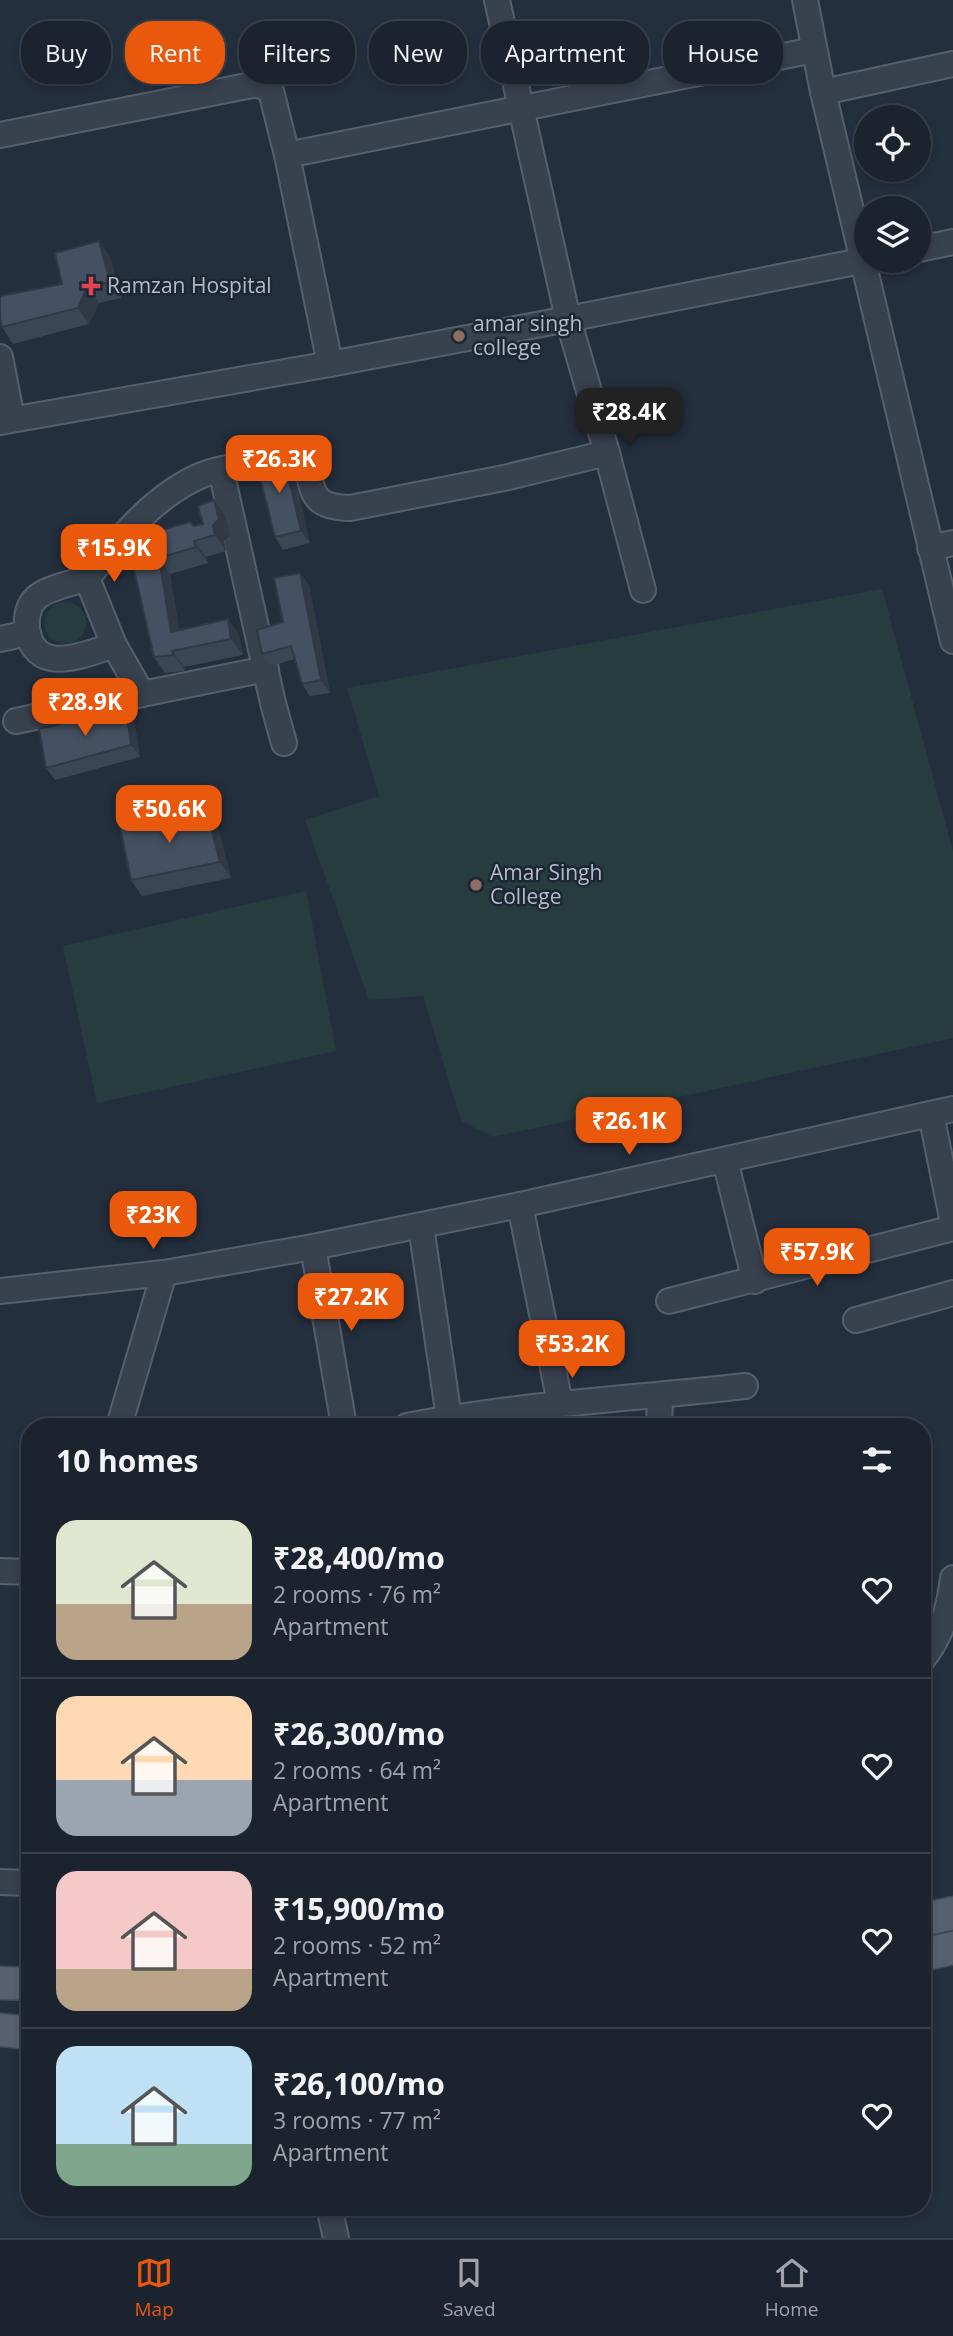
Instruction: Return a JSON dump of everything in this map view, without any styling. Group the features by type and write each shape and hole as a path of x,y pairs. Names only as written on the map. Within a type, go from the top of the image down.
{"main road":[{"path":"931,1896 953,1892"},
{"path":"931,1910 953,1906"},
{"path":"931,1939 953,1913"},
{"path":"0,1963 21,1964"},
{"path":"0,1973 21,1974"},
{"path":"0,1983 21,1984"},
{"path":"0,2012 21,2013"},
{"path":"0,2031 21,2032"}],"street":[{"path":"498,0 568,320 643,590"},
{"path":"805,0 823,92 854,216"},
{"path":"286,155 814,50"},
{"path":"823,92 953,64"},
{"path":"0,135 247,86 259,85 271,91 330,364"},
{"path":"931,247 953,242"},
{"path":"0,357 6,420 568,320 854,262"},
{"path":"868,273 941,546 953,641"},
{"path":"114,645 76,658 55,659 46,656 38,650 28,633 27,614 30,605 43,593 87,578 124,534 178,487 202,475 274,458 293,459 300,462 306,471 316,497 323,504 350,508 505,478 607,453"},
{"path":"221,470 284,743"},
{"path":"87,578 114,645 142,694"},
{"path":"0,639 28,633"},
{"path":"16,720 266,669"},
{"path":"0,1292 164,1273 313,1247 520,1205 942,1111 953,1223"},
{"path":"725,1160 755,1281"},
{"path":"520,1205 560,1404"},
{"path":"421,1226 449,1418 745,1386"},
{"path":"669,1301 953,1228"},
{"path":"313,1247 343,1418"},
{"path":"121,1418 164,1273"},
{"path":"856,1320 953,1293"},
{"path":"659,1418 660,1396"},
{"path":"0,1571 21,1572"},
{"path":"931,1649 951,1602 953,1578"},
{"path":"0,1882 21,1882"},
{"path":"331,2216 336,2238"}],"green space":[{"path":"882,589 953,851 953,1038 493,1137 461,1121 423,996 369,1000 305,820 379,796 347,688"},
{"path":"65,602 80,608 86,623 80,638 65,644 50,638 44,623 50,608"},
{"path":"306,891 336,1051 97,1103 63,946"}],"building":[{"path":"99,241 110,282 87,287 78,308 2,327 0,296 62,284 55,253"},
{"path":"283,454 301,531 275,537 256,461"},
{"path":"214,500 219,519 213,525 215,535 194,541 196,547 159,558 171,632 228,619 231,639 172,651 174,655 154,657 127,539 190,522 194,526 203,524 198,506"},
{"path":"300,573 321,680 302,684 291,646 262,654 257,630 283,622 274,578"},
{"path":"126,708 131,745 46,768 39,729"},
{"path":"207,812 220,862 131,880 120,827"}],"place":[{"name":"Ramzan Hospital","path":"91,286"},
{"name":"amar singh college","path":"459,336"},
{"name":"Amar Singh College","path":"476,885"}]}
